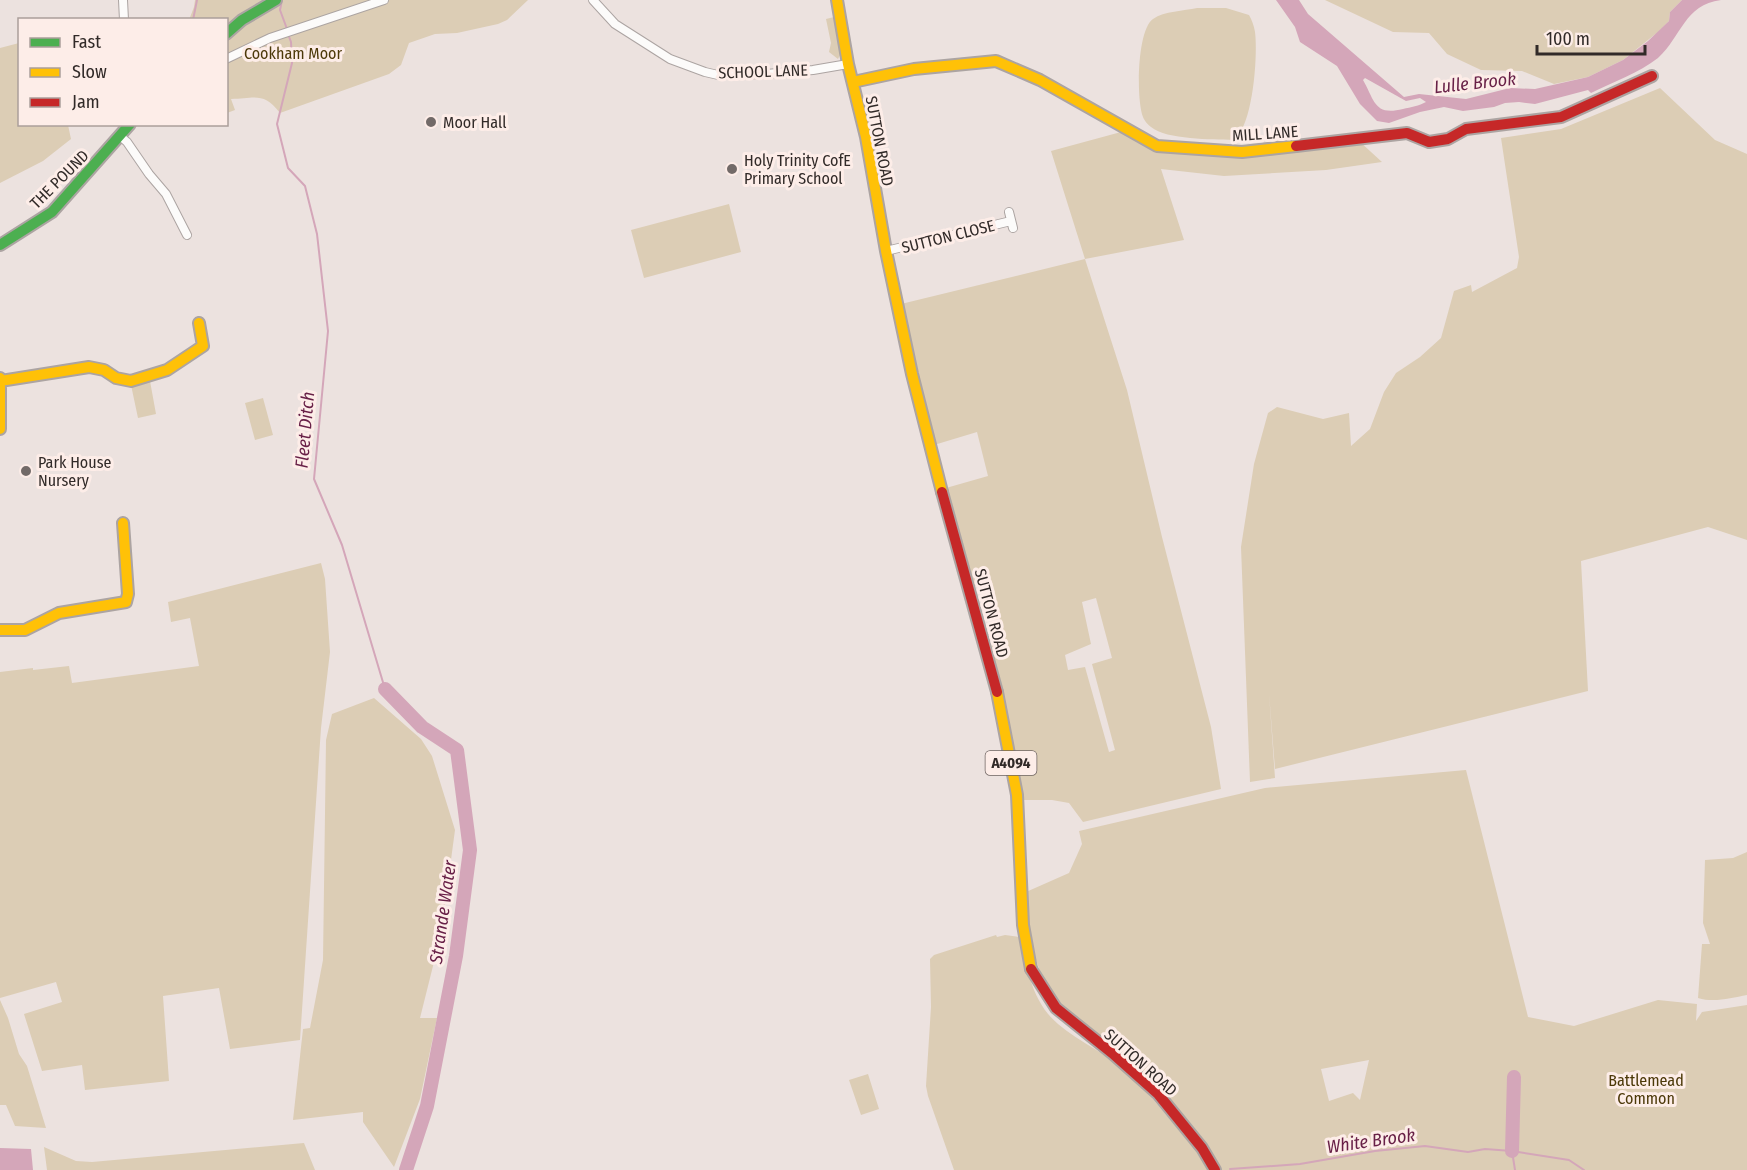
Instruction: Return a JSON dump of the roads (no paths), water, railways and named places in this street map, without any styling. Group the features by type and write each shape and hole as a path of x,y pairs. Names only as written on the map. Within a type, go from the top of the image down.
{"main road":[{"name":"SUTTON ROAD","path":"837,0 848,64 866,137 886,251 932,457 994,675 1017,795 1023,925 1032,973 1056,1008 1158,1094 1202,1148 1215,1170"},
{"path":"228,32 242,20 272,2"},
{"name":"MILL LANE","path":"853,82 914,69 996,61 1040,80 1157,146 1242,152 1407,133 1429,142 1448,139 1466,129 1561,117 1652,76"},
{"name":"THE POUND","path":"0,245 52,212 128,126"},
{"path":"0,429 0,379 90,367 104,370 116,378 131,381 167,370 203,346 199,323"},
{"path":"0,630 24,630 59,613 126,602 128,594 123,523"}],"street":[{"path":"123,0 124,18"},
{"path":"228,57 270,38 384,0"},
{"name":"SCHOOL LANE","path":"593,0 615,24 670,59 705,72 718,75 766,74 848,64"},
{"path":"120,136 166,194 187,235"},
{"name":"SUTTON CLOSE","path":"886,251 1012,224 1009,212"}],"waterway":[{"path":"193,18 197,0"},
{"path":"282,0 280,10 287,29"},
{"name":"Fleet Ditch","path":"288,34 291,42 292,63 277,124 288,168 305,186 317,234 328,331 314,479 342,545 385,689"},
{"name":"Strande Water","path":"385,689 422,727 457,750 470,850 456,956 427,1106 406,1170"},
{"path":"1512,1151 1514,1077"},
{"name":"White Brook","path":"1230,1169 1300,1164 1375,1151 1425,1146 1468,1152 1485,1149 1512,1151 1569,1160 1584,1170"},
{"path":"1512,1151 1515,1170"}],"place":[{"name":"Moor Hall","path":"431,122"},
{"name":"Holy Trinity CofE Primary School","path":"732,169"},
{"name":"Park House Nursery","path":"26,471"}],"park label":[{"name":"Cookham Moor","path":"293,53"},
{"name":"Battlemead Common","path":"1646,1089"}],"water label":[{"name":"Lulle Brook","path":"1475,83"}]}
